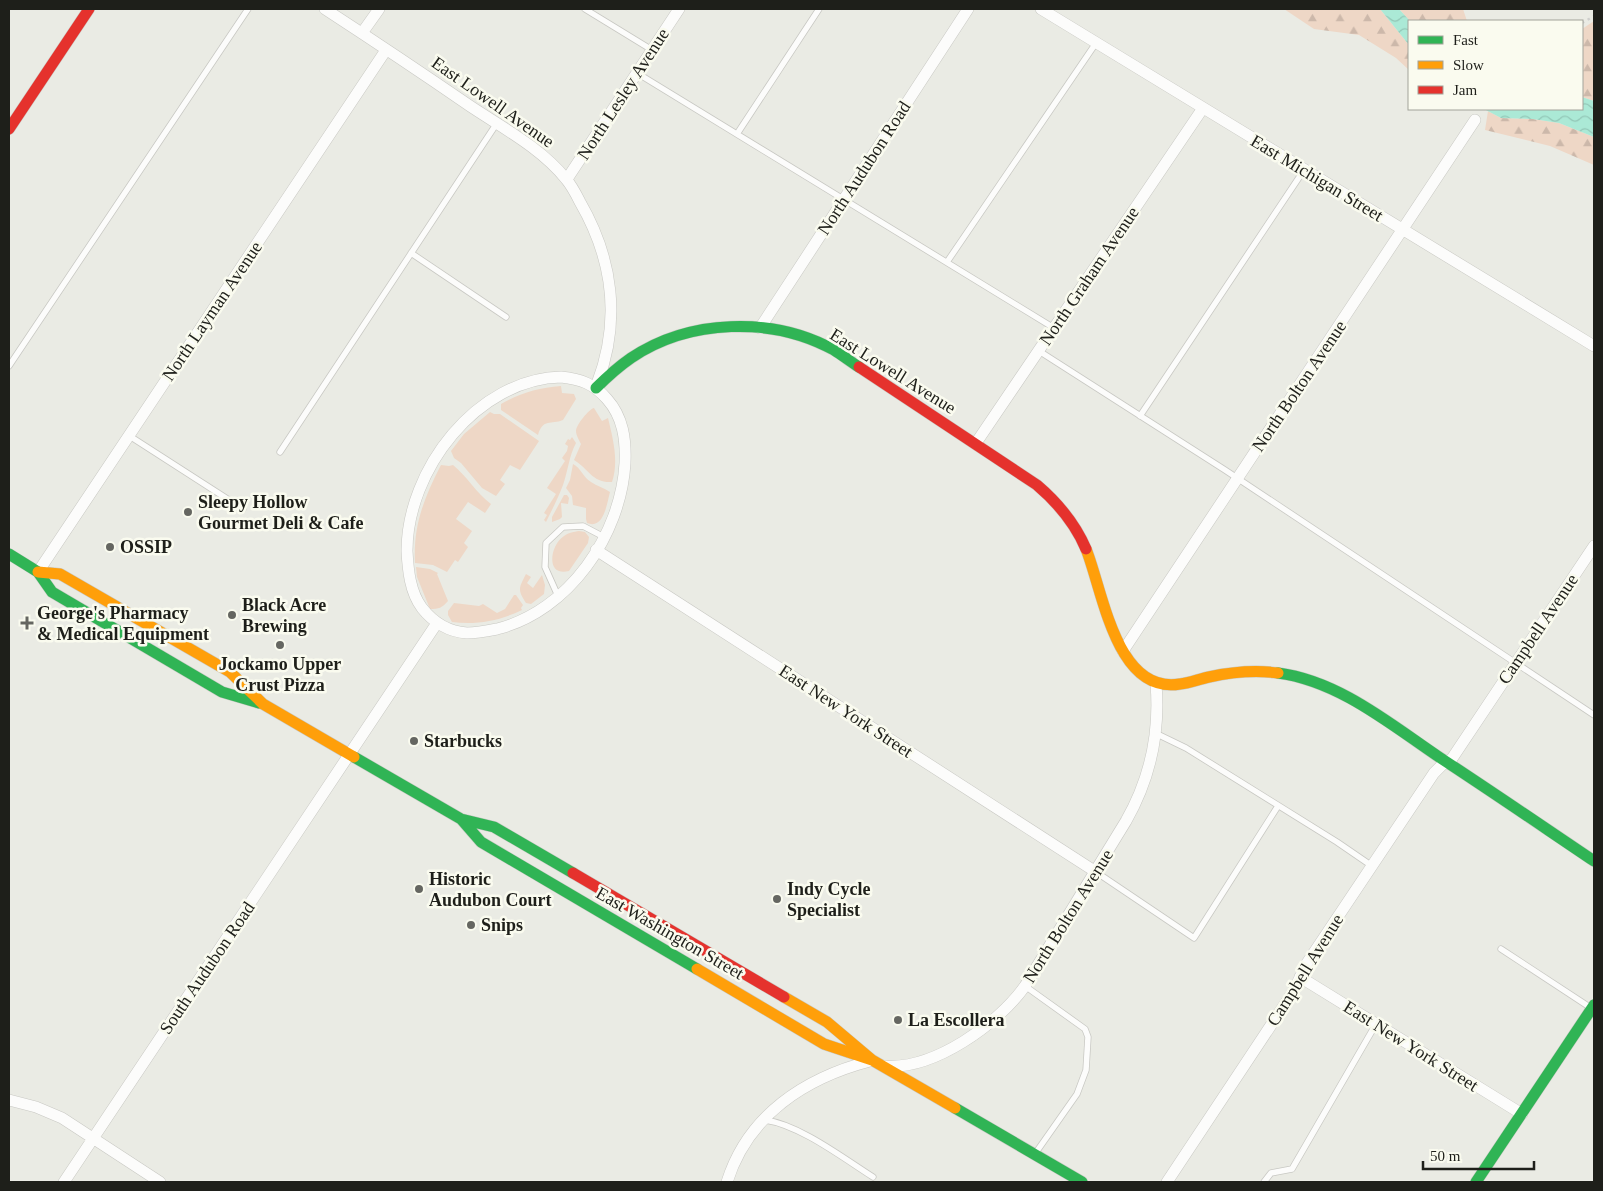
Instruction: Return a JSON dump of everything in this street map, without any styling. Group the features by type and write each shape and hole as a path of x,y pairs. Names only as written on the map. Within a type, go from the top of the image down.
{"main road":[{"path":"9,129 89,9"},
{"name":"East Lowell Avenue","path":"596,388 610,372 648,348 672,338 706,330 733,327 774,330 807,339 832,350 1034,482 1054,501 1067,517 1086,548 1114,637 1138,672 1156,684"},
{"name":"East Washington Street","path":"9,554 38,572 52,592 222,692 263,704 460,819 481,842 530,872 824,1044 877,1063"},
{"name":"East Washington Street","path":"38,572 60,574 230,672 263,704"},
{"path":"1156,684 1174,686 1213,676 1247,672 1288,675 1321,684 1352,699 1594,861"},
{"name":"East Washington Street","path":"460,819 494,827 827,1022 877,1063 1082,1182"},
{"path":"1476,1182 1593,1007"}],"street":[{"path":"325,9 362,33 379,9"},
{"name":"North Lesley Avenue","path":"567,179 679,9"},
{"name":"North Audubon Road","path":"760,328 968,9"},
{"name":"East Michigan Street","path":"1041,9 1594,346"},
{"name":"East Lowell Avenue","path":"362,33 534,149 567,179 585,209 599,239 610,287 610,334 605,360 596,388"},
{"name":"North Layman Avenue","path":"38,572 386,50"},
{"name":"North Graham Avenue","path":"976,443 1202,108"},
{"name":"North Bolton Avenue","path":"1123,652 1476,120"},
{"path":"561,377 580,379 596,388 611,404 620,419 624,439 624,466 620,492 604,537 581,573 558,596 539,610 519,621 486,631 460,632 443,627 437,623 427,614 415,597 408,570 408,530 415,502 422,483 436,458 453,435 472,415 489,402 513,387 540,379 561,377"},
{"name":"Campbell Avenue","path":"1167,1182 1293,992 1307,963 1434,773 1448,762 1594,546"},
{"name":"East New York Street","path":"596,550 1096,872"},
{"name":"South Audubon Road","path":"64,1182 437,623"},
{"name":"North Bolton Avenue","path":"727,1182 742,1148 763,1119 795,1093 844,1068 877,1063 898,1066 918,1062 939,1054 964,1042 998,1017 1013,1002 1026,986 1096,872 1140,794 1152,754 1157,712 1156,684"},
{"name":"East New York Street","path":"1300,977 1522,1114"},
{"path":"9,1100 36,1107 74,1125 160,1182"}],"lane":[{"path":"9,366 248,9"},
{"path":"585,9 652,50"},
{"path":"737,134 819,9"},
{"path":"947,262 1096,43"},
{"path":"637,73 1054,328"},
{"path":"280,452 497,123"},
{"path":"1140,416 1304,170"},
{"path":"411,253 506,317"},
{"path":"1039,351 1238,478 1594,715"},
{"path":"128,435 244,509"},
{"path":"558,596 545,567 546,543 563,527 583,526 604,537"},
{"path":"1155,733 1186,748 1337,842 1372,866"},
{"path":"1096,872 1194,938 1278,806"},
{"path":"1501,949 1593,1007"},
{"path":"1026,986 1085,1029 1088,1037 1086,1070 1077,1094 1034,1154"},
{"path":"1264,1182 1271,1173 1292,1169 1376,1024"},
{"path":"763,1119 774,1121 800,1132 873,1177"}],"path":[{"path":"1583,22 1594,16"}],"green space":[{"path":"1284,9 1380,9 1408,44 1408,69 1396,58 1359,35 1314,29"},
{"path":"1399,9 1463,9 1467,20 1409,20"},
{"path":"1594,21 1594,101 1583,97 1583,28"},
{"path":"1488,111 1501,118 1533,119 1559,123 1594,137 1594,165 1550,146 1485,130"},
{"path":"561,386 562,393 574,394 576,399 563,420 545,424 538,435 501,410 501,404 522,394"},
{"path":"594,408 602,421 608,418 615,458 612,482 605,482 595,478 574,460 581,444 576,434 577,428 580,421"},
{"path":"490,412 500,414 539,441 520,470 510,465 500,480 505,484 496,496 482,488 461,463 454,458 451,451 464,434"},
{"path":"572,437 576,443 563,485 546,522 544,520 547,515 544,513 556,494 547,488 565,461 562,458 568,446 565,444"},
{"path":"573,464 588,480 610,492 604,514 597,523 587,523 586,508 573,505 572,496 566,488 570,480"},
{"path":"441,465 453,465 491,504 485,513 468,502 456,519 472,531 464,543 468,547 458,562 455,560 447,572 433,565 415,563 416,536 421,512 429,489"},
{"path":"564,495 567,495 569,498 568,504 561,503 562,517 552,522 552,517"},
{"path":"579,531 585,532 589,537 588,543 569,571 561,572 553,565 552,559 556,546 559,540 566,535"},
{"path":"416,567 430,569 438,573 448,601 442,607 430,609 417,577"},
{"path":"526,574 531,577 527,583 533,588 542,575 545,585 544,594 531,604 526,603 520,591"},
{"path":"514,595 523,605 522,610 505,617 488,621 461,623 452,622 448,615 448,611 454,603 479,606 483,604 497,613 505,609"}],"water":[{"path":"1380,9 1399,9 1409,20 1408,44"},
{"path":"1583,97 1594,101 1594,137 1559,123 1533,119 1501,118 1486,110 1583,110"}],"traffic: fast":[{"path":"596,388 626,361 654,345 704,329 758,327 784,331 810,339 834,350 859,367"},
{"path":"9,554 38,572 52,592 222,692 259,703"},
{"path":"1278,673 1322,685 1343,694 1383,718 1594,861"},
{"path":"354,757 461,819 494,827 573,873"},
{"path":"461,819 481,842 697,969"},
{"path":"1476,1182 1594,1005"},
{"path":"955,1108 1082,1182"}],"traffic: slow":[{"path":"1086,549 1115,636 1127,657 1141,673 1158,683 1180,684 1235,673 1278,673"},
{"path":"38,572 60,574 230,672 263,704 354,757"},
{"path":"697,969 824,1044 872,1060 955,1108"},
{"path":"784,997 827,1022 872,1060"}],"traffic: jam":[{"path":"9,129 89,9"},
{"path":"859,367 1037,485 1065,514 1077,531 1086,549"},
{"path":"573,873 784,997"}],"place":[{"name":"Sleepy Hollow Gourmet Deli & Cafe","path":"188,512"},
{"name":"OSSIP","path":"110,547"},
{"name":"Black Acre Brewing","path":"232,615"},
{"name":"George's Pharmacy & Medical Equipment","path":"27,623"},
{"name":"Jockamo Upper Crust Pizza","path":"280,645"},
{"name":"Starbucks","path":"414,741"},
{"name":"Historic Audubon Court","path":"419,889"},
{"name":"Indy Cycle Specialist","path":"777,899"},
{"name":"Snips","path":"471,925"},
{"name":"La Escollera","path":"898,1020"}]}
